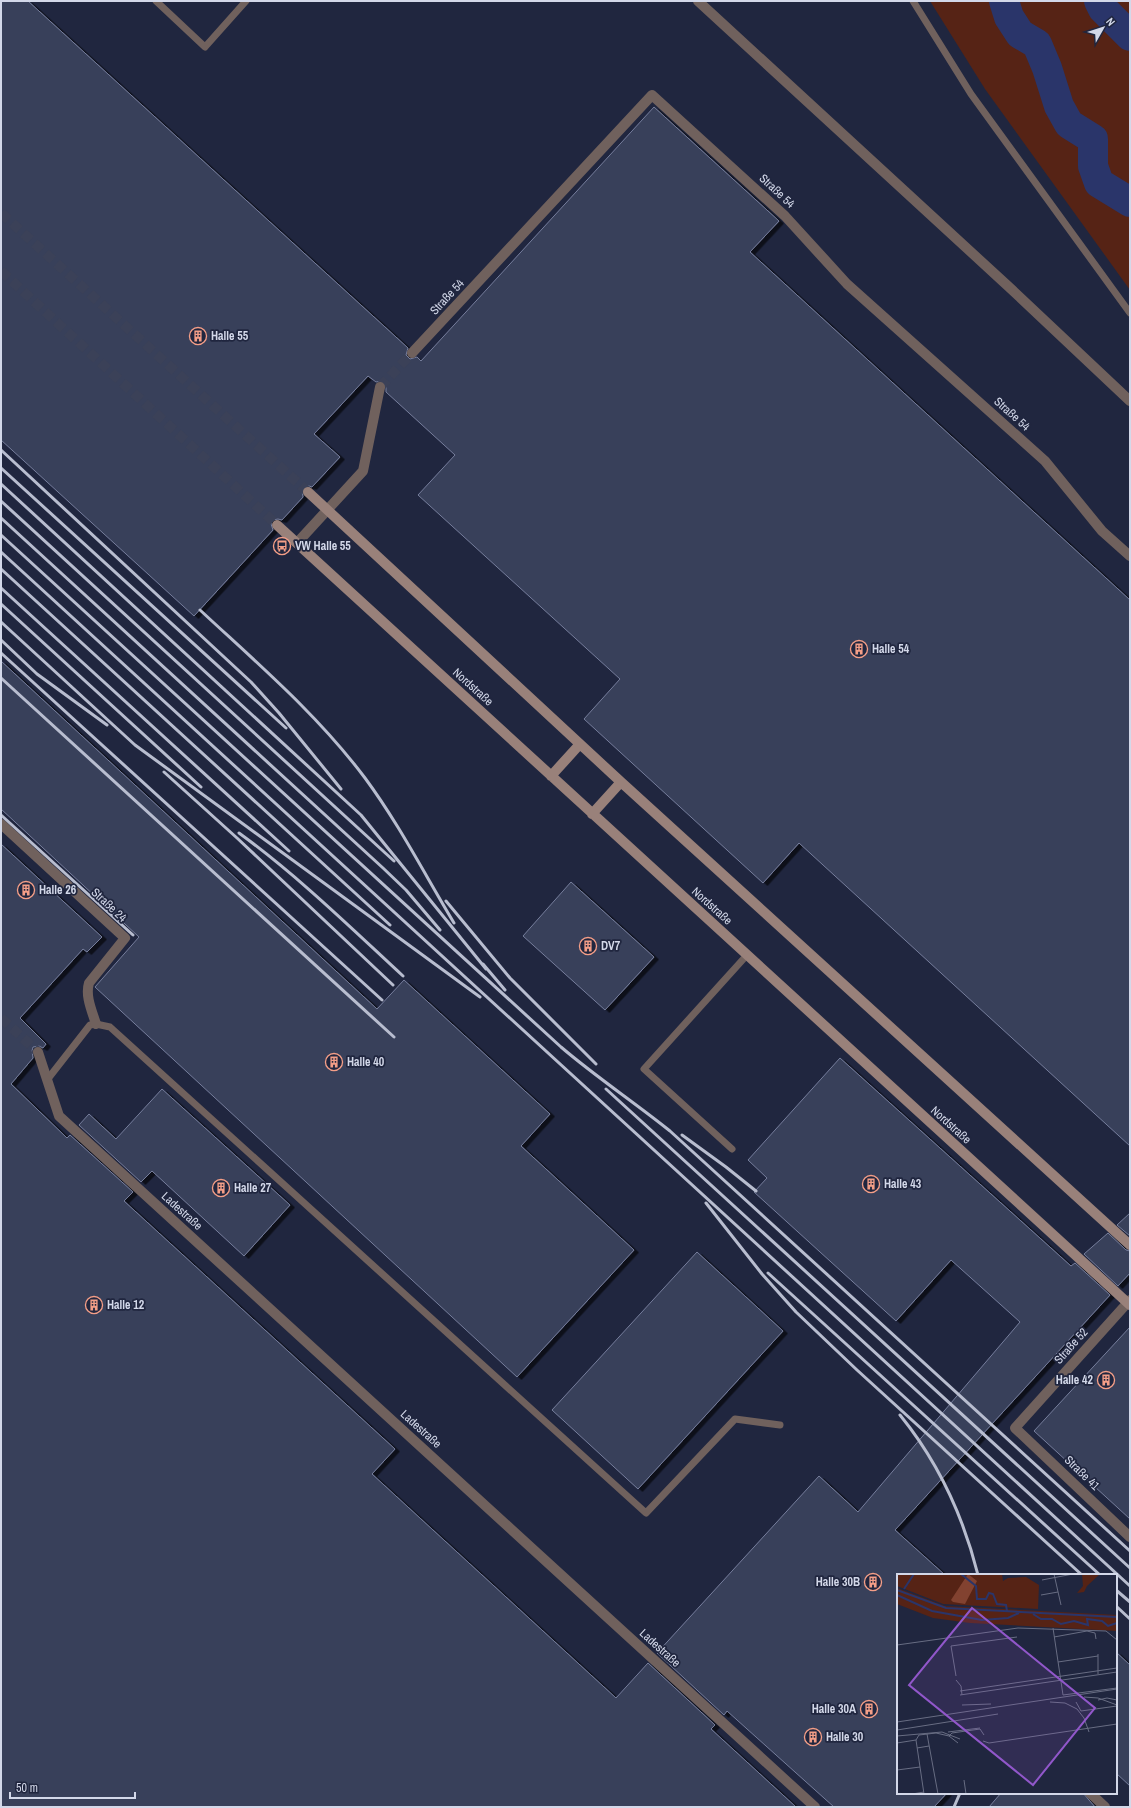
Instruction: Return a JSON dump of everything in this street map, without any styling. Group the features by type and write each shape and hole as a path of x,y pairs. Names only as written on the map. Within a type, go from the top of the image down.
{"street":[{"path":"698,1 1003,281 1130,401"},
{"name":"Straße 54","path":"412,353 652,95 785,216 847,284 1044,461 1102,531 1130,556"},
{"path":"297,543 363,471 380,387"},
{"path":"308,492 621,782 1130,1245"},
{"name":"Nordstraße","path":"277,525 1129,1303"},
{"path":"551,776 580,744"},
{"path":"592,814 621,782"},
{"name":"Straße 24","path":"1,824 125,938 89,983 87,989 89,1001 96,1024"},
{"name":"Ladestraße","path":"38,1052 60,1116 815,1807"},
{"name":"Straße 52","path":"1015,1428 1129,1303"},
{"name":"Straße 41","path":"1015,1428 1130,1536"},
{"path":"1091,1794 1105,1807"}],"lane":[{"path":"156,1 205,47 246,1"},
{"path":"913,1 971,94 1130,313"},
{"path":"732,1149 644,1069 747,955"},
{"path":"47,1080 90,1025 96,1024 110,1027 646,1513 735,1419 780,1425"}],"shaded area":[{"path":"930,1 1130,1 1130,290 985,89"}],"building":[{"name":"Halle 54","path":"1,1 28,1 408,348 406,355 410,359 417,357 421,361 654,107 779,221 750,252 1130,600 1130,1146 799,843 763,883 584,719 620,679 418,495 455,455 386,392 386,385 384,382 376,382 368,376 314,434 340,457 312,487 304,487 302,491 303,497 282,520 272,520 271,524 273,530 194,616 1,440"},
{"name":"Halle 40","path":"1,661 377,1009 404,980 550,1114 521,1146 634,1250 517,1377 95,987 139,937 1,809"},
{"name":"Halle 12","path":"1,844 102,937 87,952 83,949 20,1018 46,1044 43,1048 39,1046 33,1047 33,1058 11,1084 67,1138 70,1135 133,1192 124,1201 395,1449 372,1474 616,1698 648,1663 715,1725 711,1729 796,1807 1,1807"},
{"name":"DV7","path":"571,882 654,957 605,1010 523,936"},
{"path":"840,1058 1071,1266 1075,1263 1110,1295 895,1530 944,1574 897,1574 897,1794 946,1794 934,1807 834,1807 727,1711 724,1715 657,1653 819,1476 858,1512 1020,1322 951,1260 896,1321 754,1192 767,1178 748,1160"},
{"name":"Halle 27","path":"162,1089 290,1205 244,1256 152,1171 141,1182 79,1125 89,1114 116,1139"},
{"path":"1130,1213 1130,1236 1117,1225"},
{"path":"1108,1233 1126,1250 1130,1251 1130,1273 1118,1286 1084,1254"},
{"path":"697,1252 783,1331 638,1489 552,1410"},
{"name":"Halle 42","path":"1130,1327 1130,1519 1034,1431"},
{"path":"1117,1653 1130,1665 1130,1786 1117,1774"},
{"path":"1000,1794 1084,1794 1095,1807 989,1807"}],"waterway":[{"path":"1004,1 1009,17 1020,34 1037,44 1047,68 1059,106 1069,124 1093,139 1093,166 1099,183 1130,202"},
{"path":"1099,1 1103,9 1130,36"}],"tunnel":[{"path":"1,213 308,492"},
{"path":"1,271 277,525"},
{"path":"380,387 412,353"},
{"path":"1,1018 38,1052"}],"railway":[{"path":"1,450 251,682 279,713 341,789"},
{"path":"1,468 286,728"},
{"path":"1,484 361,815 486,969"},
{"path":"1,501 394,861"},
{"path":"1,518 383,868 406,890 440,930"},
{"path":"1,535 561,1047 670,1131 1130,1551"},
{"path":"1,552 1117,1574"},
{"path":"1,569 390,925"},
{"path":"1,588 289,851"},
{"path":"1,604 201,787"},
{"path":"200,610 286,690 347,755 389,813 454,923"},
{"path":"1,622 135,745 480,997"},
{"path":"1,640 37,674 107,725"},
{"path":"1,653 382,1000"},
{"path":"1,678 394,1037"},
{"path":"164,772 237,838 393,985"},
{"path":"1,815 133,935"},
{"path":"239,833 303,884 403,976"},
{"path":"446,901 510,978 596,1064"},
{"path":"483,964 505,990"},
{"path":"606,1089 1130,1568"},
{"path":"682,1135 756,1191"},
{"path":"706,1203 762,1274 796,1312 857,1370 1081,1574"},
{"path":"768,1273 1099,1574"},
{"path":"900,1415 927,1452 948,1490 965,1531 978,1574"},
{"path":"1117,1574 1130,1586"},
{"path":"1117,1591 1130,1602"},
{"path":"1117,1607 1130,1619"},
{"path":"954,1807 960,1794"}],"place":[{"name":"Halle 55","path":"198,336"},
{"name":"VW Halle 55","path":"282,546"},
{"name":"Halle 54","path":"859,649"},
{"name":"Halle 26","path":"26,890"},
{"name":"DV7","path":"588,946"},
{"name":"Halle 40","path":"334,1062"},
{"name":"Halle 43","path":"871,1184"},
{"name":"Halle 27","path":"221,1188"},
{"name":"Halle 12","path":"94,1305"},
{"name":"Halle 42","path":"1106,1380"},
{"name":"Halle 30B","path":"873,1582"},
{"name":"Halle 30A","path":"869,1709"},
{"name":"Halle 30","path":"813,1737"}]}
